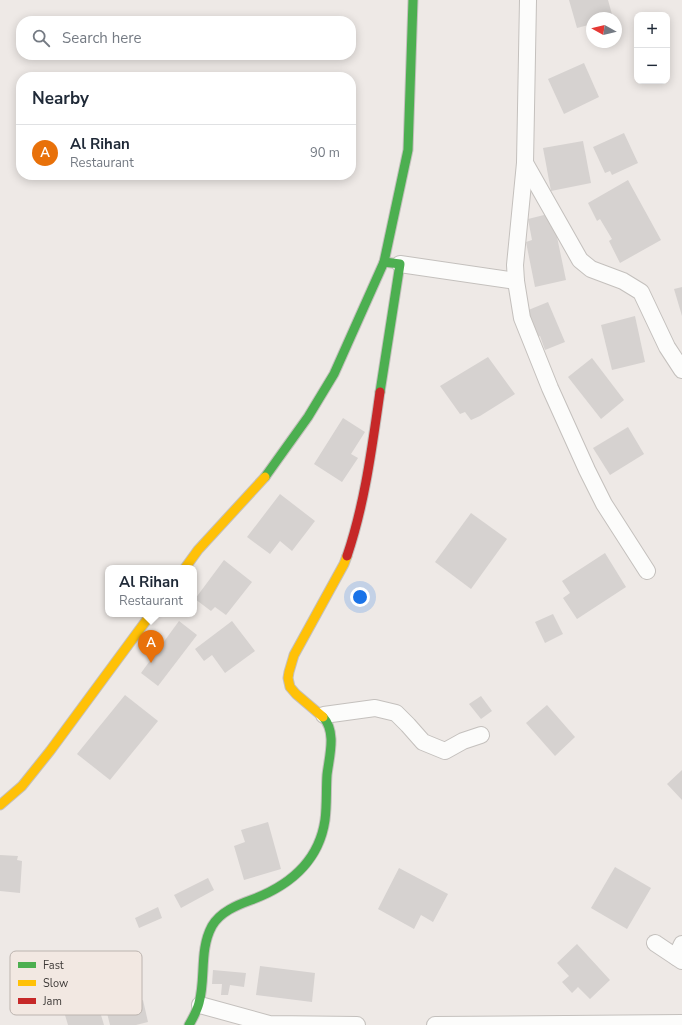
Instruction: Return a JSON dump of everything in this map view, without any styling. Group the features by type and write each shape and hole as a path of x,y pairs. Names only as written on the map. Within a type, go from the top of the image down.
{"street":[{"path":"187,565 198,550 262,481 308,417 334,374 384,262 408,150 413,0"},
{"path":"528,0 525,163 516,265 516,281 522,318 550,388 604,504 647,571"},
{"path":"525,163 580,260 591,269 623,281 641,292 667,347 682,370"},
{"path":"384,262 516,281"},
{"path":"189,1025 194,1020 200,1005 206,942 211,928 217,918 227,910 269,893 292,879 314,856 325,822 328,759 331,740 330,726 324,715 292,689 288,679 294,655 344,564 352,541 368,474 400,264"},
{"path":"0,805 22,786 50,751 149,617"},
{"path":"324,715 375,708 396,714 408,724 423,742 446,751 463,741 481,735"},
{"path":"655,943 680,954"},
{"path":"200,1005 269,1024 357,1025"},
{"path":"435,1025 682,1023"}],"building":[{"path":"569,0 608,0 611,12 586,12 586,26 577,28"},
{"path":"584,63 599,97 564,114 548,79"},
{"path":"624,133 638,163 612,175 610,171 605,173 593,147"},
{"path":"583,141 591,183 551,191 543,148"},
{"path":"628,180 661,240 620,263 609,241 612,239 600,219 597,221 588,203"},
{"path":"552,213 566,280 535,287 526,242 532,240 528,219"},
{"path":"682,287 682,316 674,289"},
{"path":"548,302 565,342 545,350 540,336 532,339 526,311"},
{"path":"635,316 645,362 612,370 601,325"},
{"path":"488,357 515,394 471,420 465,412 460,414 440,386"},
{"path":"592,358 624,400 601,419 568,377"},
{"path":"343,418 365,432 351,454 358,458 342,482 314,464"},
{"path":"628,427 644,454 610,475 593,448"},
{"path":"280,494 315,521 292,551 280,541 270,554 247,537"},
{"path":"471,513 507,539 471,589 435,562"},
{"path":"605,553 626,587 577,619 563,598 570,593 562,581"},
{"path":"224,560 252,582 226,615 215,607 211,611 197,600 197,596"},
{"path":"553,614 563,634 545,643 535,622"},
{"path":"179,621 197,635 158,686 141,673"},
{"path":"232,621 255,651 225,673 212,655 204,661 195,649"},
{"path":"125,695 158,721 110,780 77,754"},
{"path":"481,696 492,711 481,719 469,704"},
{"path":"547,705 575,737 555,756 526,723"},
{"path":"682,770 682,800 667,784"},
{"path":"268,822 281,869 244,880 234,846 245,842 241,830"},
{"path":"0,855 18,856 17,860 22,861 20,893 0,891"},
{"path":"615,867 651,888 627,929 591,908"},
{"path":"399,868 448,894 433,922 421,915 414,929 378,909"},
{"path":"208,878 214,890 181,908 174,895"},
{"path":"158,907 162,918 139,928 135,918"},
{"path":"577,944 610,980 590,999 578,987 572,993 562,982 569,976 557,963"},
{"path":"260,966 315,973 312,1002 256,995"},
{"path":"213,970 246,973 244,987 230,985 228,995 221,995 222,984 212,984"},
{"path":"143,1000 148,1022 136,1025 110,1025 108,1015 142,1015"},
{"path":"65,1015 101,1015 104,1025 68,1025"}],"traffic: fast":[{"path":"265,477 308,417 334,374 384,262 408,150 413,0"},
{"path":"380,392 400,264 384,262"},
{"path":"189,1025 199,1003 205,945 215,921 229,910 265,894 290,879 309,860 322,835 325,820 327,775 331,745 330,730 323,717"}],"traffic: slow":[{"path":"187,565 198,550 265,477"},
{"path":"323,717 296,694 290,687 288,678 294,655 347,556"},
{"path":"0,805 22,786 50,751 149,617"}],"traffic: jam":[{"path":"347,556 359,516 371,454 380,392"}],"place":[{"name":"Al Rihan","path":"151,663"}]}
